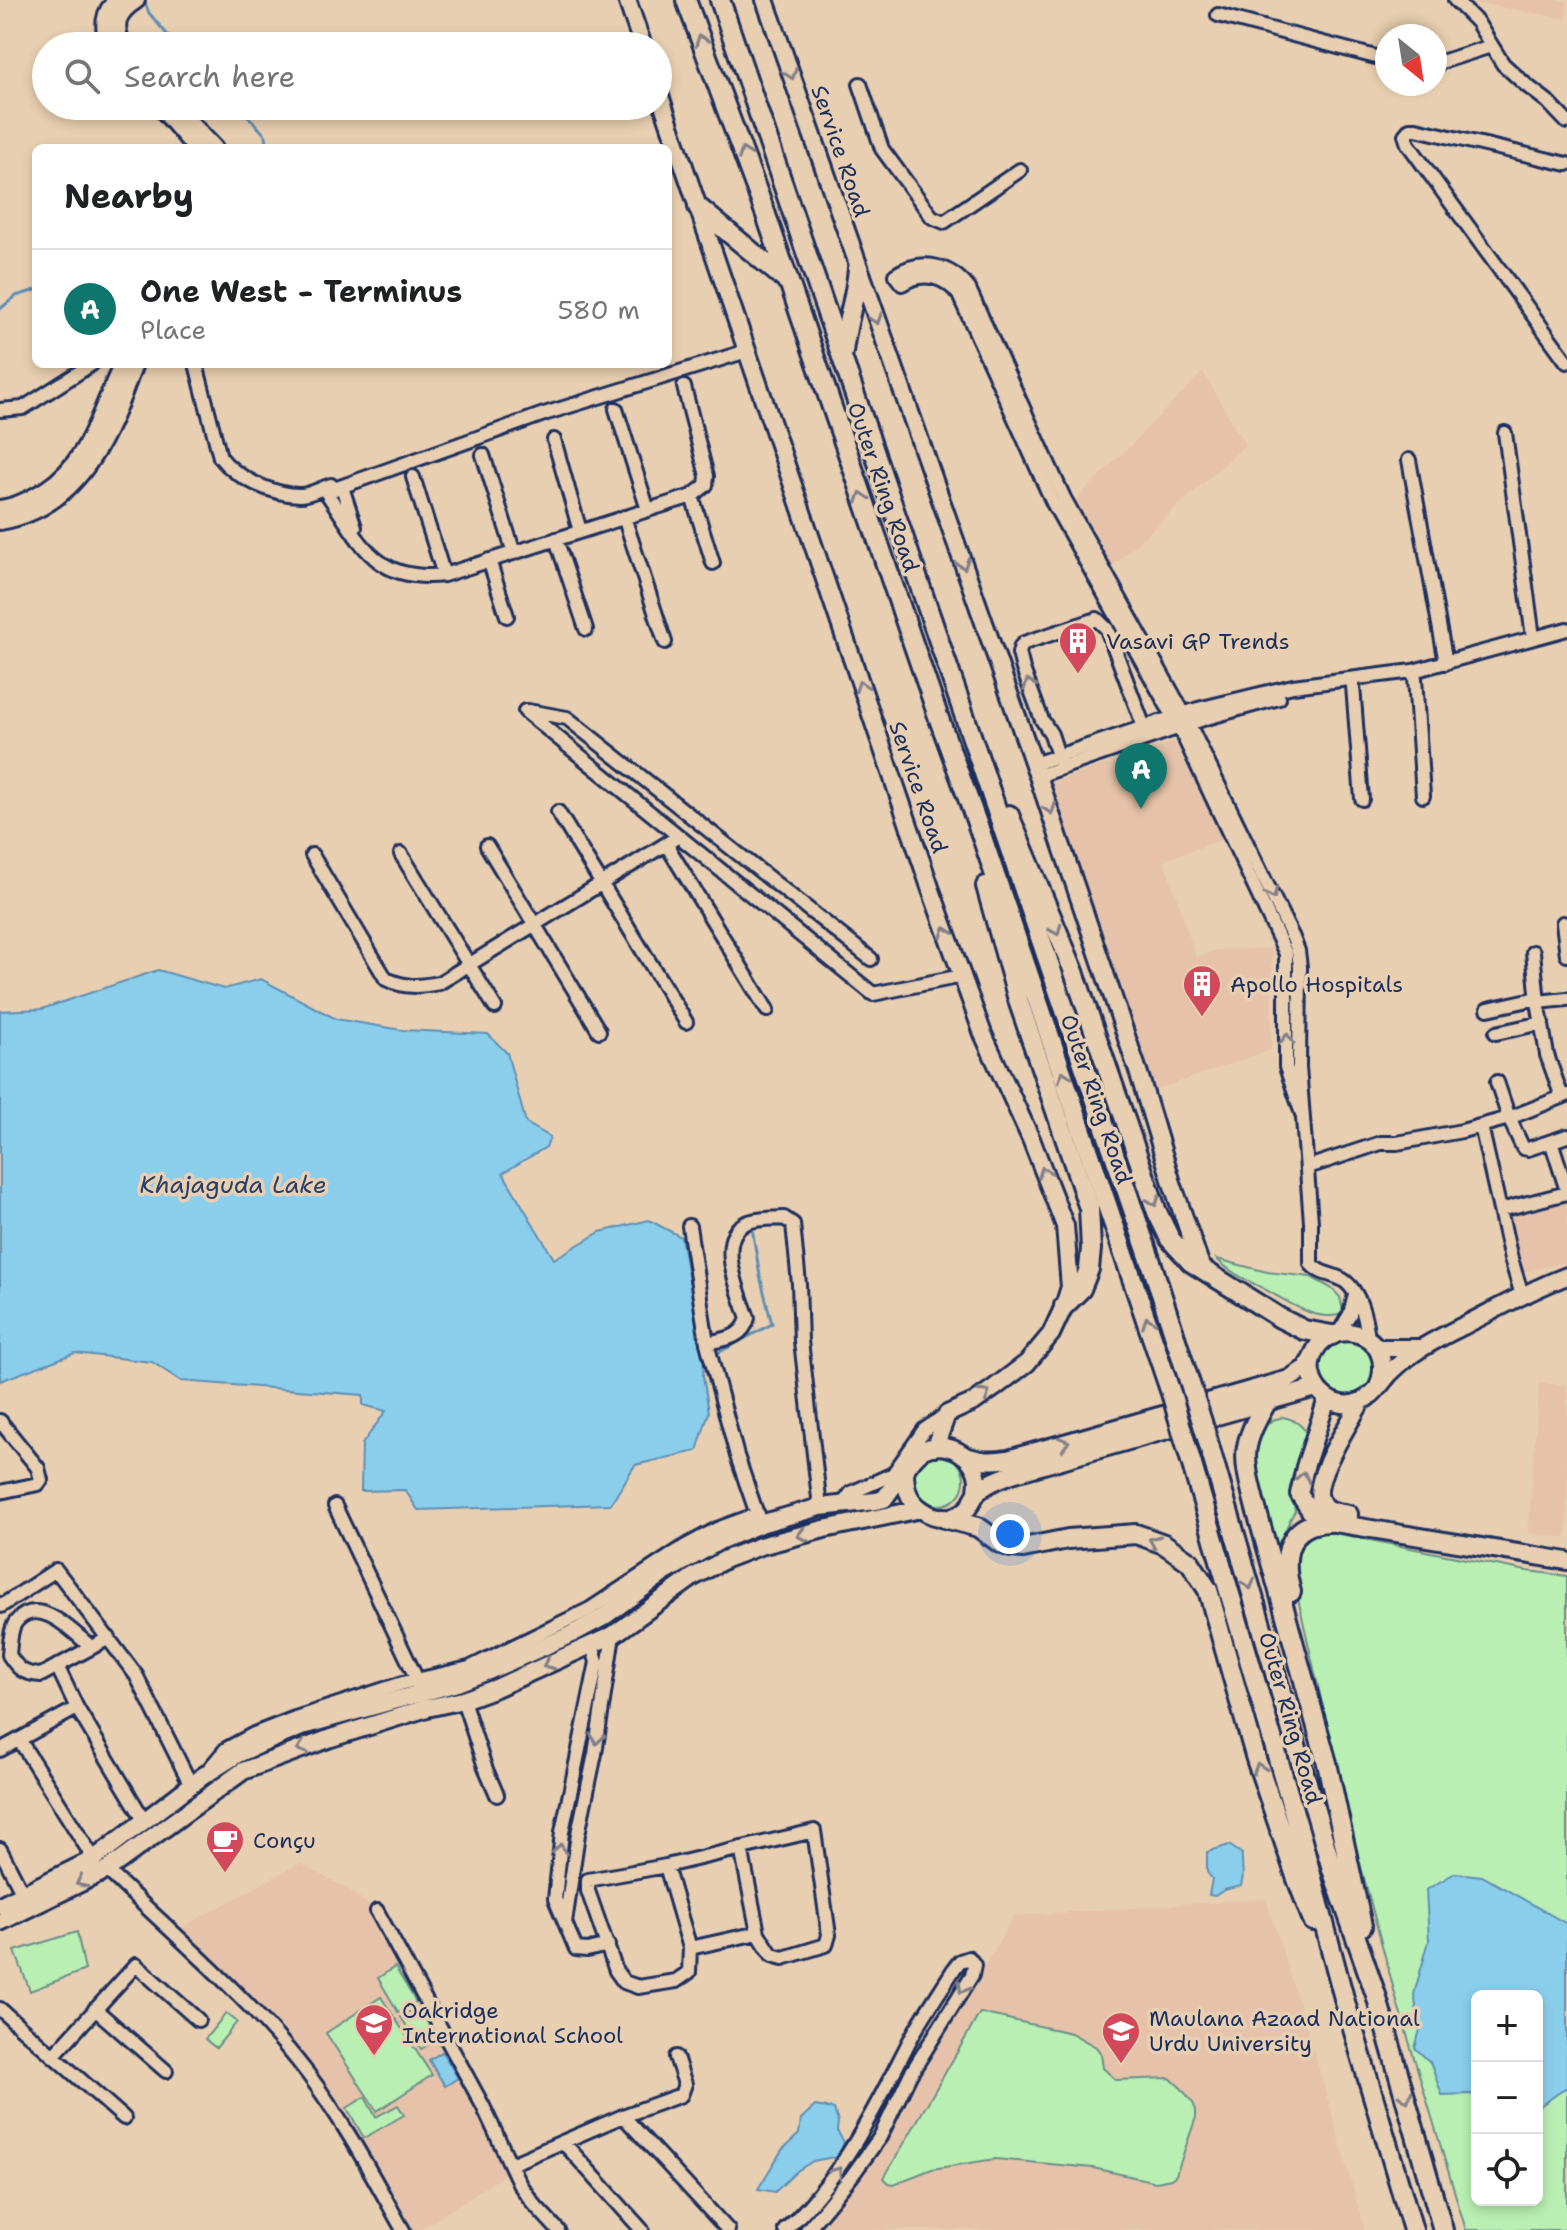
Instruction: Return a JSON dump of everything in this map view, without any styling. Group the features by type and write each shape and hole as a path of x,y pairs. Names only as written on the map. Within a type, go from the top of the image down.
{"highway":[{"name":"Outer Ring Road","path":"686,0 789,283 1172,1396 1293,1840"},
{"name":"Outer Ring Road","path":"720,0 1148,1253 1330,1829 1443,2230"},
{"path":"717,81 743,70"},
{"path":"698,207 789,283"},
{"path":"842,357 858,268"},
{"path":"962,707 1073,969 1157,1212 1177,1248 1191,1262 1292,1324 1314,1333 1335,1334"},
{"path":"938,716 1006,949 1011,977 1089,1208 1089,1269 1081,1289 1064,1306"},
{"path":"1267,1401 1247,1441 1245,1462 1327,1763"},
{"path":"1326,1513 1301,1530 1288,1549 1286,1559 1288,1582 1326,1727 1330,1829"},
{"path":"944,1518 978,1527 1011,1547 1136,1534 1164,1544 1190,1562 1208,1590 1256,1759 1293,1840 1413,2230"}],"main road":[{"path":"627,0 638,32"},
{"name":"Service Road","path":"765,0 1036,770 1202,1269"},
{"path":"106,32 105,19 112,5 122,2"},
{"path":"118,32 122,2"},
{"path":"172,120 193,144"},
{"path":"187,120 210,144"},
{"name":"Service Road","path":"668,120 931,890 983,1034 1031,1139 1065,1226 1070,1287 1051,1334 1027,1363 974,1402 947,1414"},
{"path":"0,509 32,499 73,469 86,449 121,368"},
{"path":"0,521 35,509 57,497 77,480 96,453 132,368"},
{"path":"1326,1513 1319,1498 1322,1477 1361,1402 1398,1366 1422,1348 1522,1295 1567,1276"},
{"path":"962,1454 991,1462 1008,1459 1289,1379 1306,1368 1320,1344 1335,1334 1346,1332 1358,1334 1373,1343 1422,1348"},
{"path":"1373,1343 1383,1361 1383,1375 1378,1387"},
{"path":"1312,1358 1311,1373 1322,1393 1338,1404 1361,1402"},
{"path":"977,1493 1012,1474 1267,1401 1322,1393"},
{"path":"1322,1393 1299,1494 1313,1515 1331,1511 1567,1550"},
{"path":"935,1447 947,1414"},
{"path":"0,1905 101,1864 144,1820 238,1754 306,1725 420,1686 462,1682 513,1654 602,1618 691,1556 759,1519 884,1499 905,1470 919,1452 935,1447 955,1449 973,1464 978,1478 977,1493 970,1506 958,1515 944,1518 931,1516 912,1501 906,1490 905,1470"},
{"path":"0,1922 101,1864 243,1771 331,1738 496,1688 613,1635 693,1577 726,1559 760,1546 824,1529 921,1509"},
{"path":"1326,1513 1567,1561"}],"street":[{"path":"1455,0 1477,22 1503,64 1567,122"},
{"path":"1218,15 1375,57"},
{"path":"1447,60 1491,46"},
{"path":"860,84 882,149 932,217 944,222 1020,170"},
{"path":"1567,164 1416,129 1410,129 1405,135 1408,144 1567,362"},
{"path":"967,298 939,279 920,277 902,284 895,275 918,265 935,265 958,276 1053,503 1182,720 1287,940 1286,1067 1302,1114 1311,1222 1311,1264 1318,1272 1342,1279 1355,1295 1373,1343"},
{"path":"199,368 220,457 229,469 241,477 283,493 304,495 342,487 544,414 746,349"},
{"path":"325,490 539,411 746,349"},
{"path":"0,410 23,408 86,368"},
{"path":"325,490 379,563 415,576 444,575 692,496 706,485 707,476 684,387"},
{"path":"616,409 648,510"},
{"path":"1505,433 1533,637"},
{"path":"554,440 580,531"},
{"path":"483,455 514,553"},
{"path":"1409,460 1446,663"},
{"path":"413,477 444,575"},
{"path":"342,487 360,541"},
{"path":"692,496 713,563"},
{"path":"624,517 665,642"},
{"path":"556,539 586,629"},
{"path":"489,560 507,616"},
{"path":"1060,762 1019,653 1024,643 1097,619 1107,629 1144,727"},
{"path":"1036,770 1293,686 1413,671 1567,629"},
{"path":"1060,762 1144,727 1294,694 1415,678 1567,637"},
{"path":"1415,678 1423,796"},
{"path":"1353,686 1362,799"},
{"path":"871,959 567,718 525,711 873,994 962,976"},
{"path":"558,812 686,1022"},
{"path":"312,855 386,979 400,986 420,987 439,983 679,836"},
{"path":"666,844 767,1010"},
{"path":"487,846 599,1031"},
{"path":"401,854 495,1007"},
{"path":"1563,923 1567,955"},
{"path":"841,968 857,948"},
{"path":"1314,1165 1381,1143 1410,1141 1481,1126 1565,1096 1547,1055 1533,952"},
{"path":"1488,1009 1538,1000 1567,999"},
{"path":"1496,1033 1542,1023"},
{"path":"1497,1082 1523,1148 1567,1136"},
{"path":"1481,1126 1522,1295"},
{"path":"1500,1210 1567,1192 1553,1147"},
{"path":"707,1343 737,1335 747,1325 748,1318 730,1254 736,1231 747,1222 790,1220 794,1227 801,1341 820,1507"},
{"path":"689,1226 707,1343 737,1456 759,1519"},
{"path":"1335,1334 1350,1314 1355,1295"},
{"path":"842,1505 851,1493 893,1474 924,1430 947,1414"},
{"path":"0,1421 38,1468 41,1480 38,1484 0,1492"},
{"path":"335,1506 420,1686"},
{"path":"0,1604 56,1570 109,1638 145,1691 197,1781"},
{"path":"91,1647 61,1621 39,1613 30,1614 13,1626 9,1655 29,1674 41,1675 109,1638"},
{"path":"565,1926 613,1635"},
{"path":"589,1646 597,1662 562,1832 555,1899 576,1949 607,1944"},
{"path":"57,1666 77,1708 144,1820"},
{"path":"463,1700 497,1795"},
{"path":"0,1750 77,1708"},
{"path":"20,1741 101,1864 254,2011 306,2071 351,2135 403,2230"},
{"path":"666,1866 690,1948 689,1972 676,1981 638,1987 624,1982 588,1891 588,1880 666,1866 741,1848 814,1831 829,1935 822,1948 778,1958 768,1950 758,1933 741,1848"},
{"path":"0,1849 23,1894"},
{"path":"377,1911 526,2194 558,2230"},
{"path":"690,1948 758,1933"},
{"path":"785,2230 821,2194 846,2159 932,2004 960,1961 969,1958 974,1965 972,1975 910,2075 880,2137 807,2230"},
{"path":"53,2056 136,1965 198,2020"},
{"path":"0,2009 124,2118"},
{"path":"95,2009 166,2071"},
{"path":"511,2164 681,2095 685,2084 676,2057"},
{"path":"623,2116 728,2230"},
{"path":"563,2142 642,2230"}],"shaded area":[{"path":"1567,0 1567,19 1473,2"},
{"path":"1203,372 1245,445 1110,568 1075,501"},
{"path":"1174,741 1223,839 1164,860 1196,957 1216,950 1272,948 1271,1050 1155,1090 1051,783"},
{"path":"1567,1199 1567,1262 1523,1272 1509,1213"},
{"path":"1539,1383 1567,1385 1567,1537 1528,1534"},
{"name":"Oakridge International School","path":"300,1863 349,1890 377,1911 510,2171 420,2230 403,2230 306,2071 172,1933"},
{"name":"Maulana Azaad National Urdu University","path":"1266,1899 1365,2230 821,2230 896,2126 922,2069 1014,1916"}],"green space":[{"path":"1217,1259 1267,1272 1311,1277 1340,1297 1343,1311 1339,1315 1322,1316 1306,1311 1237,1275"},
{"path":"1348,1339 1370,1352 1375,1363 1374,1377 1364,1393 1354,1398 1339,1398 1319,1380 1319,1364 1327,1348"},
{"path":"1283,1417 1298,1423 1308,1435 1292,1480 1295,1511 1282,1542 1280,1576 1250,1456 1257,1432"},
{"path":"939,1455 957,1462 964,1480 957,1498 939,1505 921,1498 914,1480 921,1462"},
{"path":"1324,1531 1567,1576 1567,2230 1466,2230 1398,2005 1348,1818 1294,1581 1300,1550 1308,1539"},
{"path":"77,1932 85,1970 30,1991 15,1951"},
{"path":"395,1967 416,2002 398,2012 378,1978"},
{"path":"381,1997 432,2075 377,2111 326,2033"},
{"path":"418,2007 438,2039 421,2049 401,2017"},
{"path":"226,2013 237,2022 216,2048 205,2039"},
{"path":"980,2013 1071,2033 1096,2047 1101,2054 1103,2068 1116,2080 1170,2078 1196,2110 1176,2175 1156,2182 1093,2168 995,2159 932,2169 894,2184 889,2183 884,2178"},
{"path":"365,2097 376,2117 398,2105 404,2115 364,2138 347,2108"}],"water":[{"name":"Khajaguda Lake","path":"158,970 224,989 261,979 336,1019 402,1030 488,1034 507,1053 526,1123 550,1137 546,1147 503,1173 554,1259 600,1232 649,1220 681,1237 705,1339 703,1376 709,1412 697,1451 635,1465 611,1504 418,1510 405,1490 361,1491 362,1444 386,1411 363,1405 363,1395 181,1381 152,1362 75,1353 0,1381 0,1011 42,1009"},
{"path":"1229,1845 1242,1854 1241,1886 1215,1896 1209,1895 1212,1879 1207,1872 1207,1852"},
{"path":"1455,1873 1482,1876 1567,1924 1567,2087 1543,2104 1543,1990 1471,1990 1471,2094 1442,2095 1430,2062 1415,2048 1420,2030 1414,1994 1429,1941 1426,1890"},
{"path":"442,2052 458,2078 445,2086 429,2060"},
{"path":"815,2106 834,2109 837,2131 844,2142 839,2156 813,2161 775,2192 758,2189 782,2150 799,2134 801,2119"}],"waterway":[{"path":"144,0 149,13 165,32"},
{"path":"252,120 266,136 267,144"},
{"path":"0,309 16,296 32,291"},
{"path":"714,1355 772,1324 752,1228"}],"place":[{"name":"Vasavi GP Trends","path":"1078,675"},
{"name":"One West - Terminus","path":"1141,809"},
{"name":"Apollo Hospitals","path":"1202,1018"},
{"name":"Conçu","path":"225,1874"},
{"name":"Oakridge International School","path":"374,2057"},
{"name":"Maulana Azaad National Urdu University","path":"1121,2065"}]}
